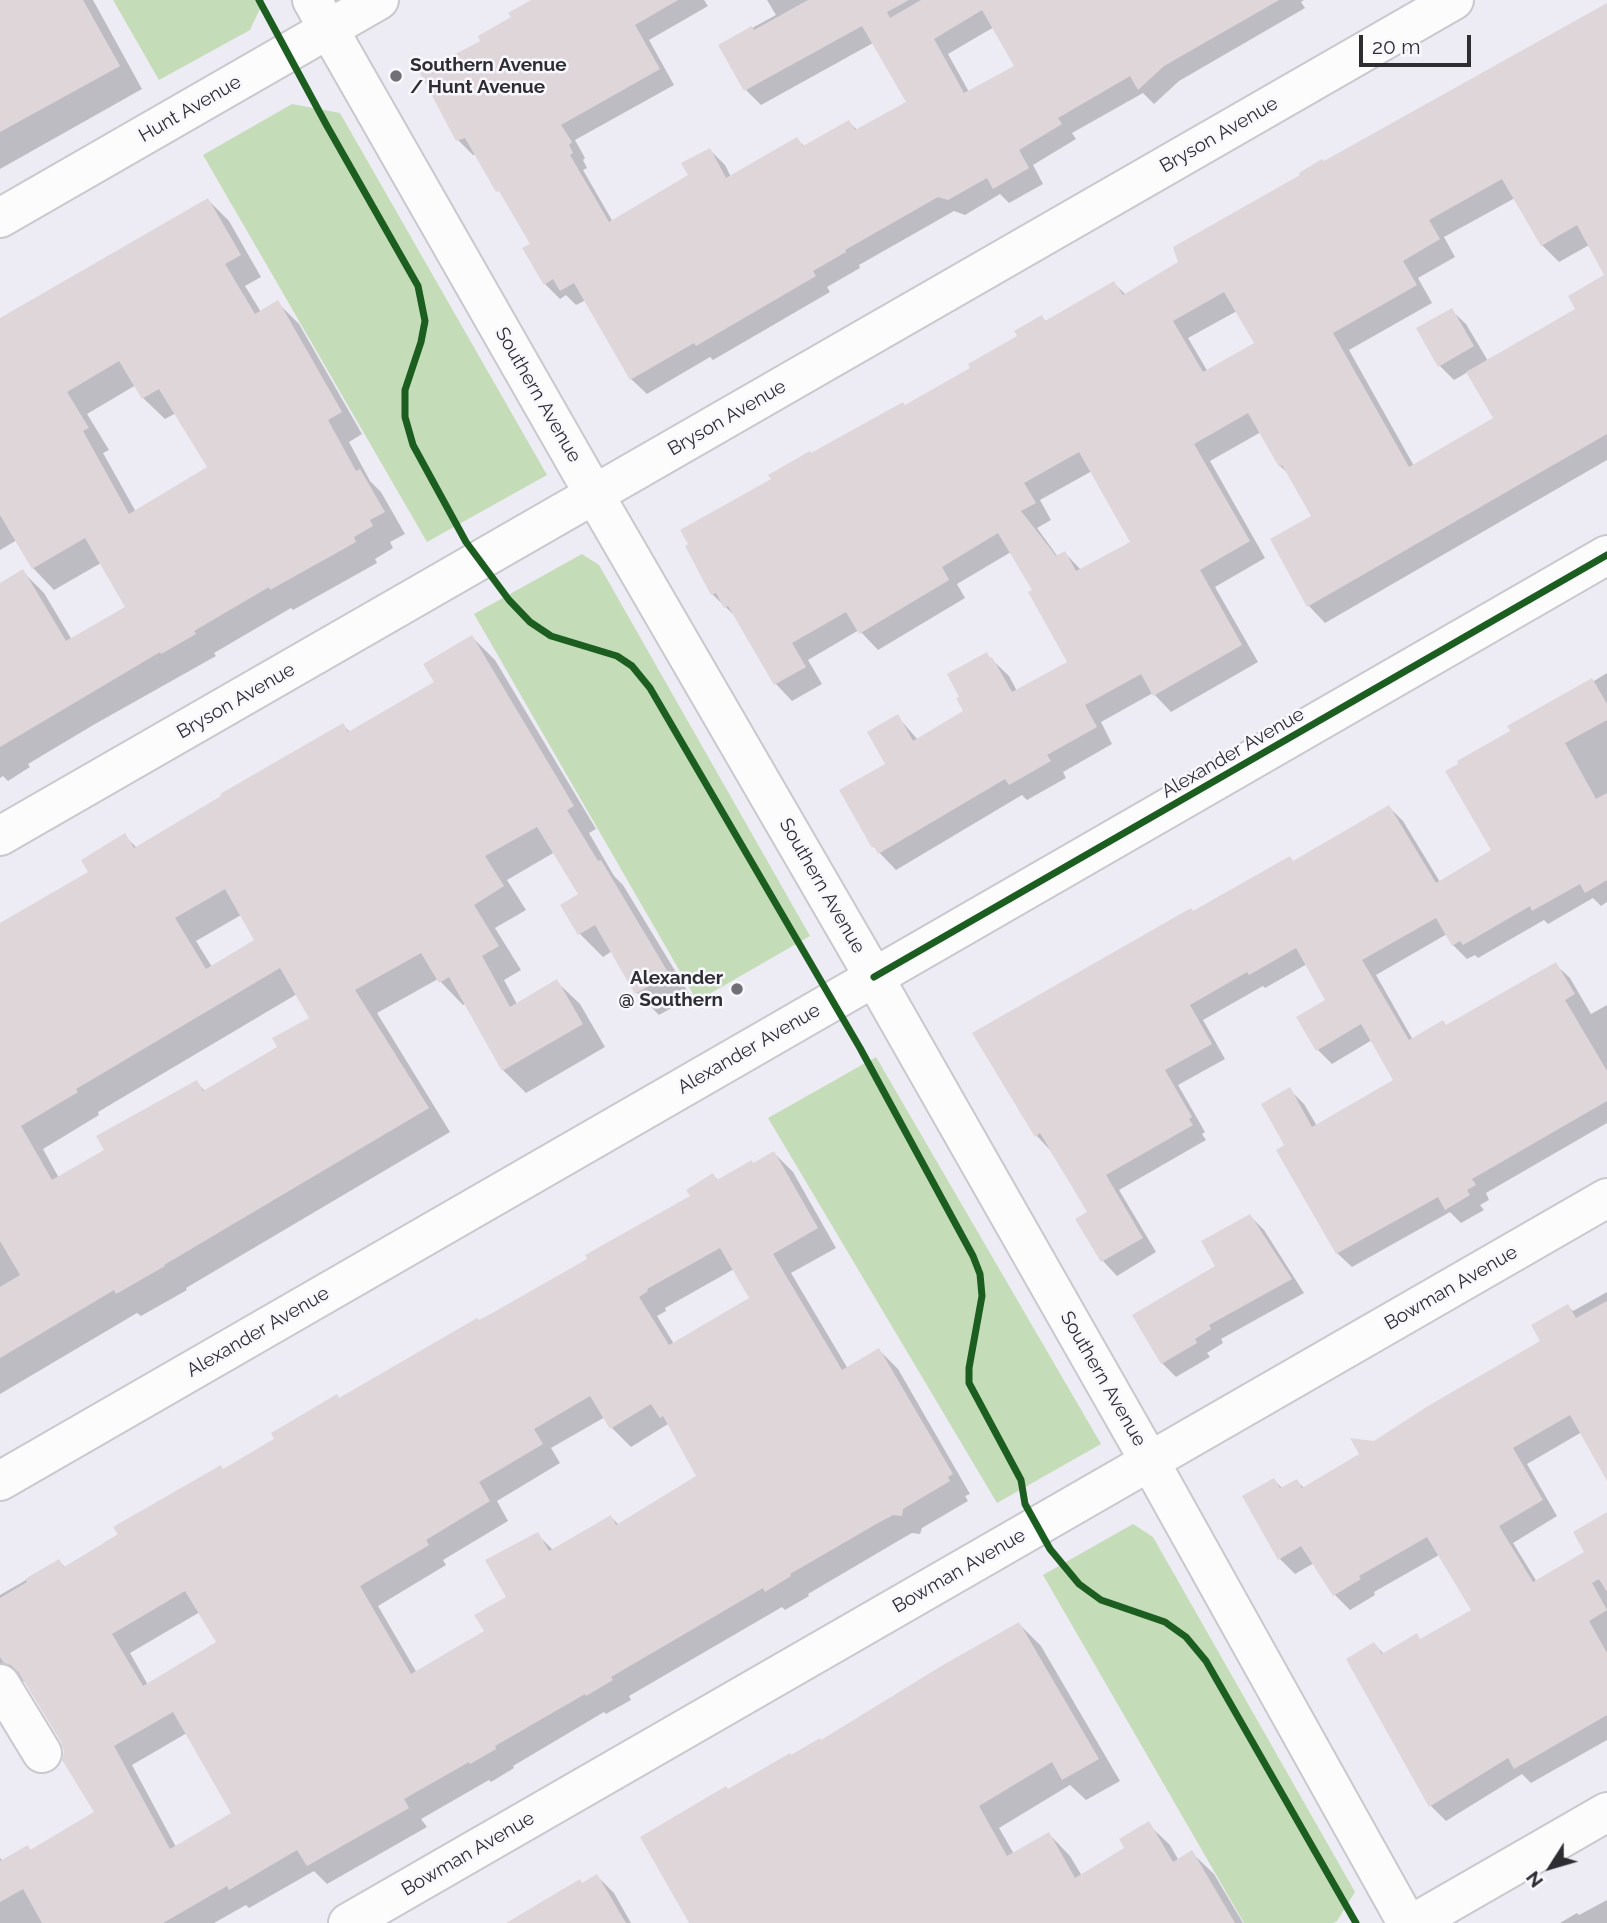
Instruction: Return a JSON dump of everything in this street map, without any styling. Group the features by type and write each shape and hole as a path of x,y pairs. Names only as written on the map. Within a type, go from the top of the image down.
{"street":[{"name":"Hunt Avenue","path":"0,218 320,15 379,0"},
{"name":"Bryson Avenue","path":"0,836 1454,0"},
{"name":"Southern Avenue","path":"320,15 874,977 1150,1462 1406,1923"},
{"name":"Alexander Avenue","path":"0,1481 1607,555"},
{"name":"Bowman Avenue","path":"348,1923 1607,1198"},
{"path":"0,1684 42,1753"},
{"path":"1414,1923 1607,1812"}],"green space":[{"path":"113,0 264,0 250,30 159,80"},
{"path":"292,104 340,113 547,475 427,542 203,155"},
{"path":"582,554 599,565 810,936 697,1001 474,614"},
{"path":"876,1057 1101,1444 997,1503 768,1118"},
{"path":"1133,1524 1153,1537 1355,1892 1337,1921 1244,1923 1043,1575"}],"building":[{"path":"0,0 83,0 120,66 0,132"},
{"path":"531,0 678,0 635,25 660,69 561,125 572,142 569,145 573,153 570,155 609,222 688,175 681,163 710,148 726,178 797,137 803,146 849,120 855,130 906,102 862,26 744,91 718,45 752,26 754,30 808,0 909,0 887,12 890,18 921,0 1279,0 1164,66 1138,90 1130,76 1058,118 1062,124 1019,150 1029,168 993,189 987,178 948,200 938,197 845,250 846,252 813,271 816,276 696,346 694,343 630,380 574,283 560,291 553,279 544,285 522,248 530,244 499,191 496,192 465,138 456,141 420,73 480,41 478,36 511,17 508,13","holes":["982,10 1014,66 964,93 934,39"]},
{"path":"1607,3 1607,434 1307,607 1270,539 1311,516 1248,413 1194,444 1250,541 1200,570 1242,645 1153,696 1141,674 1085,705 1097,727 1047,755 1051,761 1009,785 1005,779 878,854 839,790 885,764 867,732 898,714 913,741 963,711 947,674 987,652 1012,692 1067,662 1028,592 1032,590 998,533 942,567 949,580 859,634 846,612 792,643 806,667 774,685 728,606 724,608 716,593 711,595 685,546 688,544 680,530 771,479 768,475 810,451 811,453 903,402 905,405 970,368 968,364 1017,336 1014,331 1042,315 1045,321 1114,281 1123,295 1178,262 1173,247 1300,175 1299,173 1322,159 1324,161","holes":["1502,179 1541,246 1577,225 1604,275 1568,296 1575,309 1466,372 1493,418 1409,467 1333,333 1417,285 1403,261 1440,239 1429,220","1224,292 1254,343 1203,372 1173,321","1079,452 1130,542 1076,571 1065,551 1056,556 1021,511 1036,503 1024,483"]},
{"path":"208,198 241,255 225,264 255,314 278,300 342,412 328,420 356,471 360,469 385,512 370,520 373,526 354,537 356,542 270,590 269,587 194,631 196,634 161,654 160,652 0,747 0,583 23,569 66,641 125,607 85,538 32,569 0,515 0,318","holes":["119,361 142,399 159,389 207,467 129,514 83,431 89,428 67,392"]},
{"path":"1452,308 1474,346 1438,367 1416,328"},
{"path":"472,635 574,806 567,810 598,861 601,860 669,974 635,994 595,925 578,935 560,905 578,894 537,827 485,856 504,886 474,905 499,946 482,956 510,1007 557,979 583,1024 502,1071 449,977 439,983 421,953 355,990 429,1108 165,1266 116,1294 114,1290 0,1358 0,1287 20,1275 0,1241 0,923 88,872 81,860 125,833 134,848 221,796 220,794 343,723 348,732 434,682 423,664","holes":["225,889 254,940 206,969 175,918","280,968 309,1018 272,1038 277,1047 203,1091 197,1080 96,1136 104,1150 52,1180 21,1126 78,1092 76,1089"]},
{"path":"1592,678 1607,704 1607,720 1565,743 1596,799 1607,793 1607,880 1585,893 1580,884 1532,911 1530,906 1463,945 1460,941 1452,946 1436,918 1362,960 1409,1040 1443,1020 1446,1025 1556,962 1575,994 1565,1000 1607,1071 1607,1101 1472,1179 1476,1185 1467,1190 1470,1195 1445,1210 1438,1197 1336,1254 1276,1150 1284,1145 1261,1104 1290,1087 1312,1127 1393,1080 1361,1024 1316,1051 1296,1017 1325,1000 1296,948 1190,1005 1212,1044 1165,1070 1192,1117 1189,1119 1193,1125 1106,1175 1143,1238 1101,1262 1075,1219 1087,1212 1040,1133 1035,1137 972,1033 1191,908 1193,911 1290,856 1293,861 1389,805 1436,883 1491,850 1445,771 1458,764 1457,761 1510,731 1507,726"},
{"path":"774,1151 818,1228 773,1254 842,1370 879,1348 953,1474 948,1477 950,1481 903,1509 902,1516 893,1515 790,1574 791,1576 765,1592 763,1588 611,1677 613,1680 586,1696 585,1694 495,1746 496,1749 404,1799 409,1808 307,1866 297,1850 229,1890 227,1886 163,1923 42,1923 23,1889 0,1902 0,1861 28,1845 30,1850 94,1812 62,1760 64,1752 61,1742 19,1673 0,1657 0,1598 59,1559 64,1567 118,1535 113,1527 221,1465 223,1469 274,1439 271,1433 337,1394 339,1398 477,1318 479,1320 494,1312 587,1259 585,1255 690,1196 686,1190 713,1173 717,1180 752,1160 753,1163","holes":["720,1248 749,1298 669,1345 639,1297 648,1291 647,1289","590,1396 610,1429 651,1404 660,1418 663,1416 696,1476 616,1525 611,1515 549,1551 538,1532 485,1560 506,1597 474,1615 484,1631 411,1674 360,1586 429,1545 426,1540 490,1501 479,1482 543,1444 534,1429","185,1591 216,1642 143,1686 112,1634","173,1712 231,1813 170,1849 114,1746"]},
{"path":"1250,1214 1292,1279 1209,1325 1211,1329 1195,1339 1197,1343 1161,1364 1132,1315 1215,1266 1201,1241"},
{"path":"1607,1301 1607,1481 1570,1415 1513,1448 1543,1500 1499,1526 1533,1582 1584,1552 1573,1532 1607,1512 1607,1592 1599,1579 1592,1583 1607,1610 1589,1621 1607,1653 1607,1715 1514,1769 1508,1758 1429,1807 1346,1659 1374,1642 1382,1654 1417,1633 1420,1639 1471,1610 1427,1537 1359,1576 1361,1579 1333,1596 1301,1546 1278,1560 1242,1496 1274,1478 1280,1488 1297,1479 1302,1488 1359,1454 1350,1438 1374,1441 1428,1406 1540,1341 1531,1325 1568,1304 1576,1318"},
{"path":"1019,1622 1099,1759 1062,1780 1052,1762 979,1806 1007,1856 1049,1832 1075,1878 1124,1848 1119,1839 1149,1821 1173,1862 1192,1850 1235,1923 689,1923 640,1837 726,1786 728,1789 790,1753 791,1755 820,1738 821,1740"},
{"path":"597,1874 626,1923 506,1923 580,1879 582,1883"}],"cycle path":[{"path":"259,0 418,286 425,321 405,390 405,417 413,445 466,542 509,600 530,622 551,636 617,656 632,666 650,688 860,1048 973,1256 980,1274 982,1296 969,1368 969,1383 1021,1480 1025,1504 1050,1549 1079,1584 1101,1600 1165,1622 1186,1637 1206,1661 1356,1923"},
{"path":"874,977 1607,555"}],"place":[{"name":"Southern Avenue / Hunt Avenue","path":"396,76"},
{"name":"Alexander @ Southern","path":"737,989"}]}
